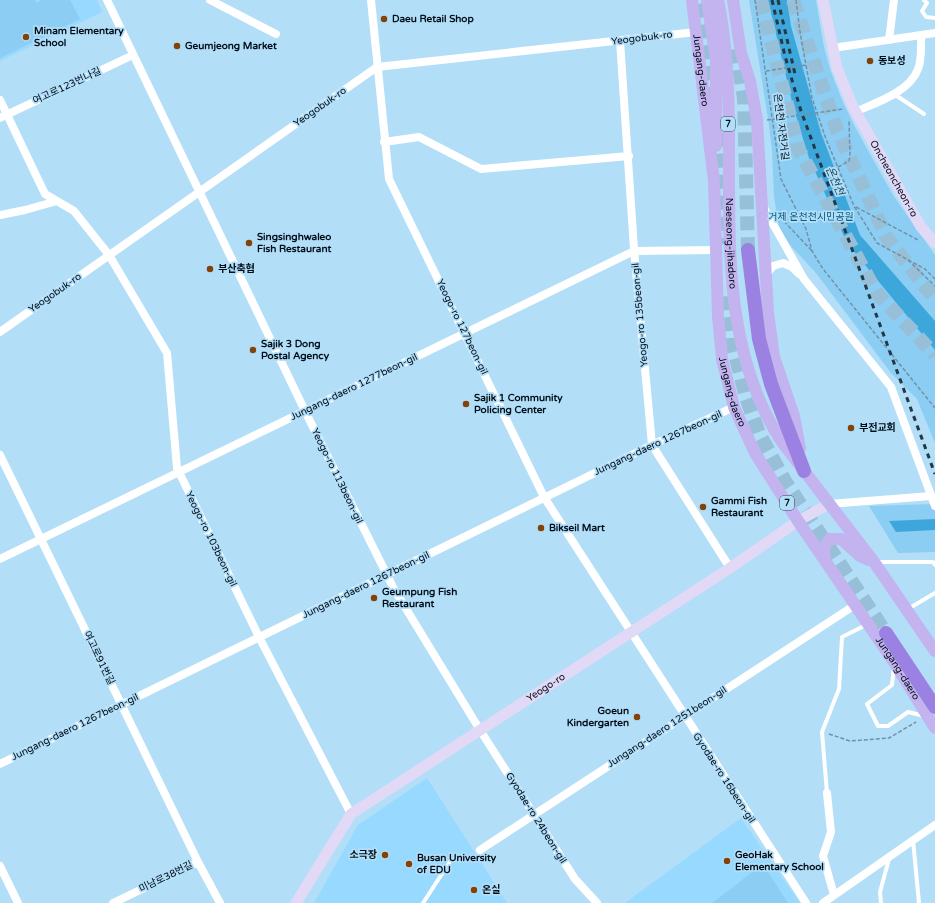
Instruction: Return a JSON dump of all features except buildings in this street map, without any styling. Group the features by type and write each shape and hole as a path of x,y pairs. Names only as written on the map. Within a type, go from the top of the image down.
{"highway":[{"path":"748,250 759,339 771,384 804,471"},
{"path":"886,633 931,712"}],"main road":[{"name":"Jungang-daero","path":"692,0 714,181 718,316 722,359 734,407 755,453 824,560 894,662 931,712 935,728"},
{"name":"7","path":"707,0 716,60 716,151 714,181"},
{"name":"Naeseong-jihadoro","path":"718,0 727,54 730,249 740,334 754,389 769,422 804,471"},
{"path":"733,0 741,53 750,81 757,120 768,313 774,357 794,416 804,471"},
{"name":"Oncheoncheon-ro","path":"823,0 837,68 850,110 921,226 933,240"},
{"name":"7","path":"804,471 874,562 935,651"},
{"name":"Yeogo-ro","path":"296,903 350,814 730,568 798,521 829,504"},
{"path":"824,560 824,547 830,539 841,539 860,556 874,562"}],"street":[{"name":"Yeogo-ro 113beon-gil","path":"107,0 305,411 386,575 480,730"},
{"path":"210,0 276,34"},
{"name":"Yeogo-ro 127beon-gil","path":"371,0 384,142 389,179 544,497 632,631"},
{"path":"889,40 894,0"},
{"name":"Yeogobuk-ro","path":"0,332 377,68 696,32"},
{"path":"833,48 935,33"},
{"path":"850,110 894,94 913,79 919,68 921,35"},
{"name":"Yeogo-ro 135beon-gil","path":"620,41 629,156 634,251 652,444 730,568"},
{"name":"여고로123번나길","path":"4,116 133,55"},
{"name":"Yeogo-ro 103beon-gil","path":"0,100 4,116 45,194 74,211 109,255 167,353 177,468 259,637 350,814"},
{"path":"384,142 419,137 481,169 629,156"},
{"path":"0,215 57,201"},
{"path":"761,203 804,279"},
{"name":"Jungang-daero 1277beon-gil","path":"0,559 634,251 717,250"},
{"path":"766,275 773,266 783,263 792,267 804,279 891,387 935,506"},
{"name":"Jungang-daero 1267beon-gil","path":"0,764 652,444 734,407"},
{"name":"여고로91번길","path":"0,455 198,862 220,903"},
{"path":"829,504 931,496"},
{"name":"Jungang-daero 1251beon-gil","path":"480,850 855,605"},
{"name":"Gyodae-ro 16beon-gil","path":"632,631 684,716 806,903"},
{"name":"Gyodae-ro 24beon-gil","path":"480,730 575,879 597,903"},
{"path":"827,793 831,832 823,856 834,895"},
{"path":"823,903 935,824"},
{"name":"미남로38번길","path":"113,903 198,862"},
{"path":"0,866 18,903"}],"lane":[{"path":"924,0 927,3 922,11 926,17 935,18"},
{"path":"894,94 924,114"},
{"path":"874,562 932,562 935,565"},
{"path":"907,609 935,593"},
{"path":"827,793 822,732 839,690 842,637 868,624"},
{"path":"894,662 892,685 867,704 878,726 888,726 908,712 931,712"},
{"path":"912,840 919,903"},
{"path":"881,903 880,892 890,856"},
{"path":"423,903 451,860"}],"path":[{"name":"온천천 자전거길","path":"755,0 781,179 806,229 812,251"},
{"path":"796,0 812,98 826,139 854,206 877,243 926,269 935,279"},
{"path":"766,71 806,64"},
{"path":"771,120 850,110 849,161 838,166"},
{"path":"854,206 914,239 920,241 933,240"},
{"name":"온천천 자전거길","path":"777,214 812,251 823,269 935,408"},
{"path":"905,258 935,286"},
{"path":"822,732 850,741 889,738 931,712"}],"shaded area":[{"name":"Minam Elementary School","path":"0,0 97,0 102,12 0,61"},
{"name":"Busan University of EDU","path":"427,778 507,903 314,903 358,825"},
{"name":"GeoHak Elementary School","path":"741,818 800,903 625,903"}],"green space":[{"name":"Minam Elementary School","path":"0,0 35,0 36,3 42,0 70,0 80,19 0,58"},
{"name":"거제 온천천시민공원","path":"749,0 816,0 824,47 830,69 842,100 855,127 893,195 935,255 935,443 917,399 891,373 816,273 790,245 779,229 774,196 769,125"},
{"path":"935,504 935,552 898,553 869,506"},
{"path":"763,864 788,903 712,903"}],"water":[{"name":"온천천","path":"768,0 787,0 791,26 821,133 860,235 935,321 935,350 847,243 809,158 793,106"},
{"path":"935,519 935,530 896,532 889,521"}],"tunnel":[{"path":"761,0 798,148 876,292 935,355"},
{"path":"793,0 837,130 887,238 935,299"},
{"path":"698,4 713,98"},
{"path":"736,49 744,98 748,250"},
{"path":"716,133 725,244"},
{"path":"729,296 734,350 746,397 759,433 785,481 886,633"}],"railway":[{"path":"772,0 785,56 801,111 935,474"},
{"path":"778,0 795,74"}],"place":[{"name":"Daeu Retail Shop","path":"384,19"},
{"name":"Minam Elementary School","path":"26,37"},
{"name":"Geumjeong Market","path":"177,46"},
{"name":"동보성","path":"870,61"},
{"name":"Singsinghwaleo Fish Restaurant","path":"249,243"},
{"name":"부산축협","path":"210,269"},
{"name":"Sajik 3 Dong Postal Agency","path":"253,350"},
{"name":"Sajik 1 Community Policing Center","path":"466,404"},
{"name":"부전교회","path":"851,428"},
{"name":"Gammi Fish Restaurant","path":"703,507"},
{"name":"Bikseil Mart","path":"541,528"},
{"name":"Geumpung Fish Restaurant","path":"374,598"},
{"name":"Goeun Kindergarten","path":"637,717"},
{"name":"소극장","path":"385,855"},
{"name":"GeoHak Elementary School","path":"727,861"},
{"name":"Busan University of EDU","path":"409,864"},
{"name":"온실","path":"474,890"}]}
